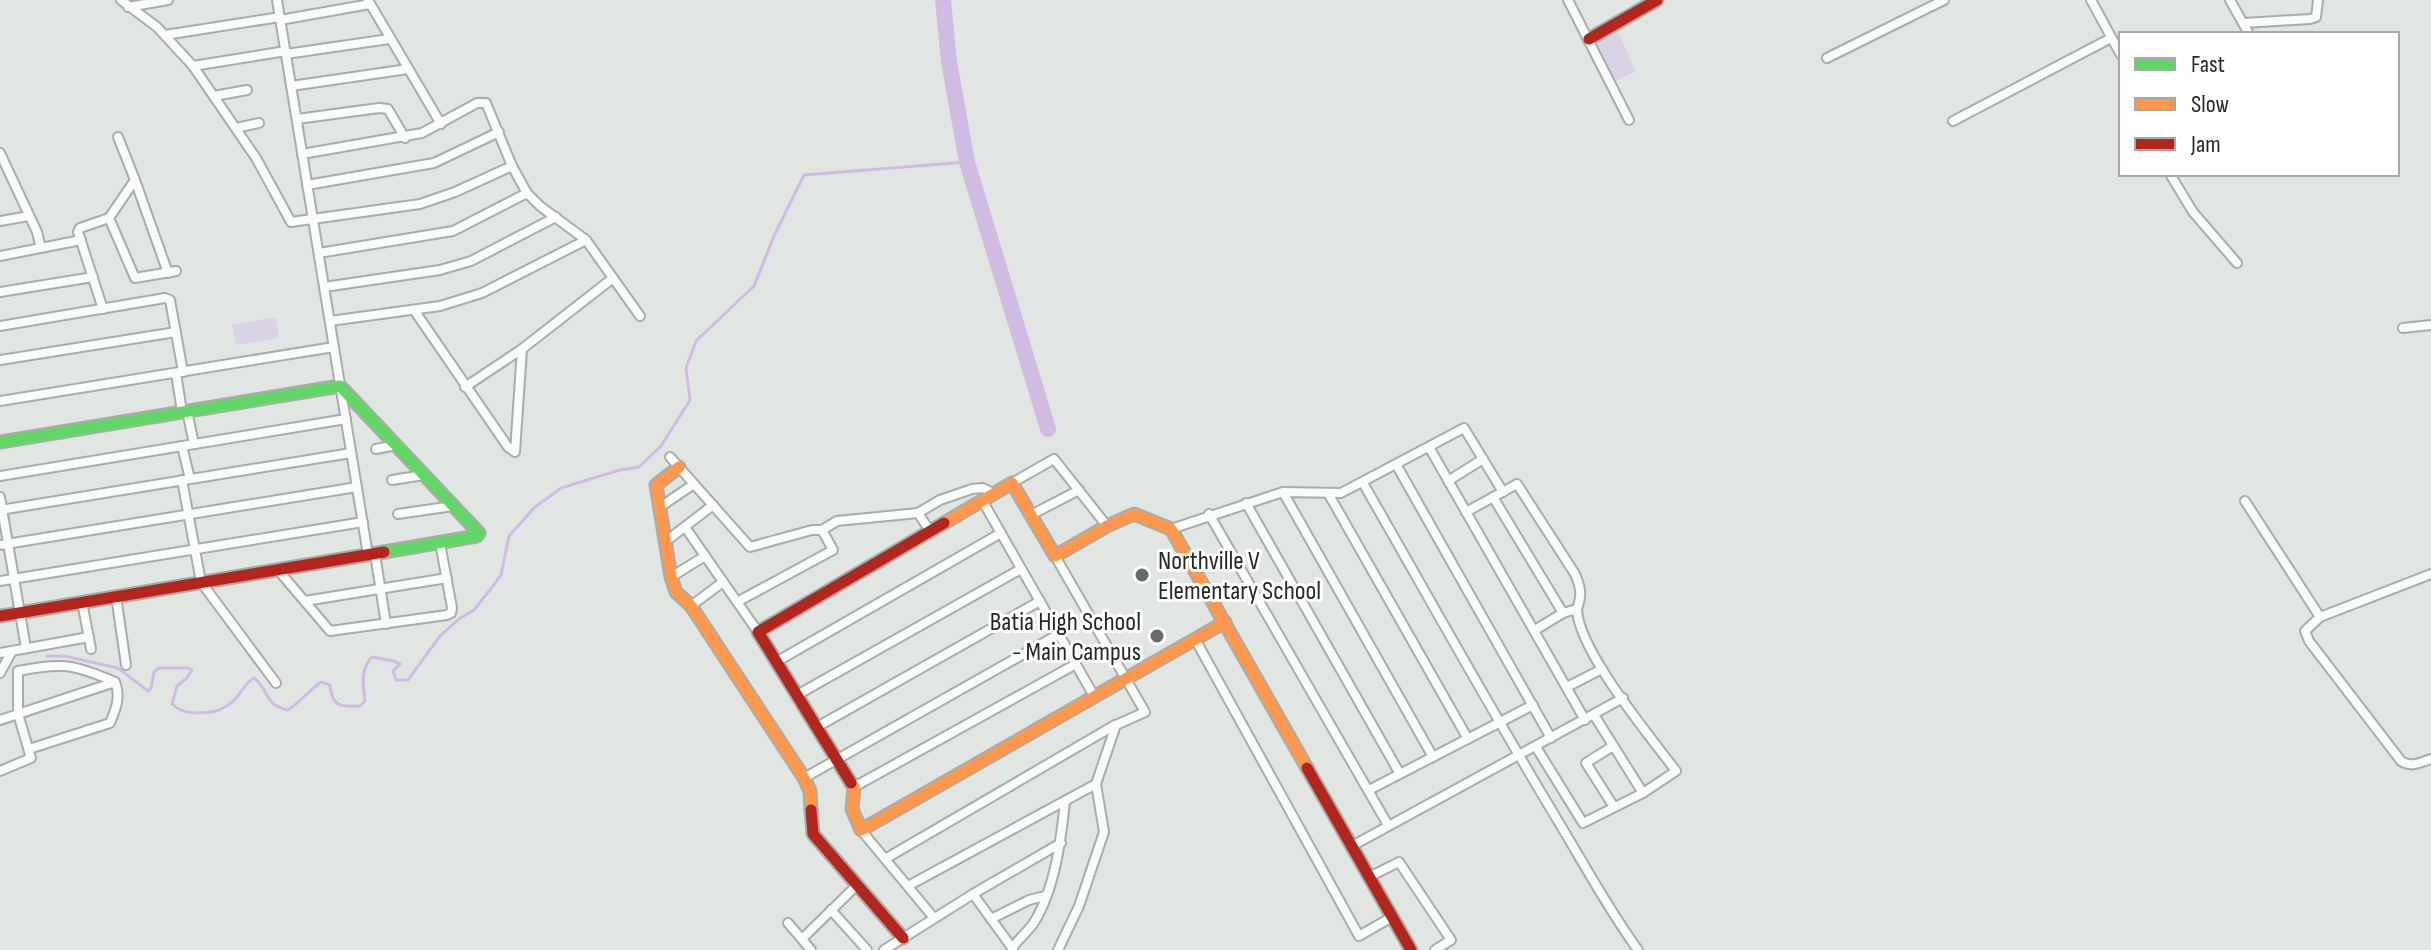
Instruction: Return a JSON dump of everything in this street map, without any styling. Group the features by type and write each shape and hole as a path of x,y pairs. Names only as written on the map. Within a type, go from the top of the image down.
{"street":[{"path":"125,3 168,0"},
{"path":"277,0 363,522 386,624"},
{"path":"1582,0 1570,3 1629,120"},
{"path":"1589,39 1657,0"},
{"path":"1827,58 1944,0"},
{"path":"2091,0 2119,52"},
{"path":"2230,0 2248,32"},
{"path":"2244,23 2310,19 2316,17 2318,0"},
{"path":"165,35 369,2 441,124"},
{"path":"125,3 165,35 193,66 260,158 291,222 420,204 512,166"},
{"path":"1953,121 2111,38"},
{"path":"193,66 389,39"},
{"path":"291,86 408,69"},
{"path":"214,96 247,90"},
{"path":"302,154 405,138 441,124 482,102 489,108 512,166 527,193 586,240 640,316"},
{"path":"297,119 388,109 405,138"},
{"path":"236,128 259,123"},
{"path":"307,185 434,163 499,132"},
{"path":"109,218 135,278 172,272 118,137"},
{"path":"0,153 41,248"},
{"path":"2171,176 2193,212 2237,263"},
{"path":"103,309 78,232 80,228 109,218 135,180"},
{"path":"0,186 13,183"},
{"path":"319,253 453,231 527,193"},
{"path":"0,221 29,216"},
{"path":"324,287 440,270 461,264 556,217"},
{"path":"0,256 81,240"},
{"path":"330,321 440,306 482,293 586,240"},
{"path":"0,292 93,277"},
{"path":"465,387 522,349 613,278"},
{"path":"0,326 165,298 170,300 185,412 194,444"},
{"path":"414,310 465,387 508,447 515,452 522,349"},
{"path":"2403,328 2431,325"},
{"path":"0,360 176,332"},
{"path":"0,401 334,347"},
{"path":"0,442 340,386"},
{"path":"0,616 479,535 340,386"},
{"path":"0,476 346,419"},
{"path":"1171,529 1283,492 1341,493 1464,428 1503,492"},
{"path":"376,449 396,445"},
{"path":"182,446 201,582 276,683"},
{"path":"1429,447 1585,720"},
{"path":"1,510 351,453"},
{"path":"670,457 750,547 822,530 837,521 918,513 940,500 972,489 983,488 993,493"},
{"path":"758,632 1054,459 1107,526"},
{"path":"1448,481 1483,459"},
{"path":"1397,466 1551,738"},
{"path":"679,467 656,485 676,592 691,606 804,778 810,791 813,834 903,938"},
{"path":"392,480 424,475"},
{"path":"885,859 1116,725 1145,712 1012,483"},
{"path":"1363,483 1519,756 1615,919 1638,950"},
{"path":"660,507 694,484"},
{"path":"1466,512 1517,484 1575,574 1581,588 1577,624 1602,669 1676,771 1643,793 1583,823 1536,747"},
{"path":"4,544 357,487"},
{"path":"1031,515 1079,490"},
{"path":"1283,492 1433,757"},
{"path":"1328,493 1468,739"},
{"path":"0,497 4,544 14,578 26,648"},
{"path":"1493,497 1563,613"},
{"path":"982,500 1094,696"},
{"path":"2245,501 2320,617"},
{"path":"1246,503 1400,774"},
{"path":"665,542 713,505"},
{"path":"398,514 453,506"},
{"path":"918,513 930,531"},
{"path":"1055,556 1134,514 1171,529 1411,950"},
{"path":"1209,514 1388,825"},
{"path":"0,581 363,522"},
{"path":"685,527 758,632 854,787 852,809 861,830 934,918"},
{"path":"737,602 833,550 822,530"},
{"path":"776,662 1001,533"},
{"path":"278,570 330,631 386,624 451,613 440,543"},
{"path":"671,577 705,556"},
{"path":"797,695 1021,569"},
{"path":"2431,574 2320,617 2305,631 2309,641 2401,761 2414,764 2431,759"},
{"path":"305,601 447,578"},
{"path":"691,606 723,582"},
{"path":"116,596 126,665"},
{"path":"817,727 1040,601"},
{"path":"82,602 91,649"},
{"path":"1535,630 1563,613 1577,609"},
{"path":"861,830 1225,622"},
{"path":"804,778 1059,634"},
{"path":"0,653 89,637"},
{"path":"1195,639 1359,936 1392,917"},
{"path":"0,673 12,651"},
{"path":"0,771 31,758 18,714 18,671 52,664 81,669 115,682 119,691 118,702 110,723 29,749"},
{"path":"854,787 1076,664"},
{"path":"1567,687 1602,669"},
{"path":"0,720 115,682"},
{"path":"1352,846 1623,698"},
{"path":"1369,790 1533,705"},
{"path":"1594,715 1643,793"},
{"path":"1058,950 1079,906 1104,832 1096,784 1116,725"},
{"path":"1613,746 1586,763 1614,807"},
{"path":"908,886 1096,784"},
{"path":"973,894 1012,949 1034,922 1045,896 1061,843 1065,801"},
{"path":"884,950 1061,843"},
{"path":"1369,877 1399,862 1451,940 1435,950"},
{"path":"802,939 857,885"},
{"path":"991,919 1029,900 1045,896"},
{"path":"831,910 867,950"},
{"path":"788,923 811,950"}],"shaded area":[{"path":"1618,32 1636,71 1615,81 1597,42"},
{"path":"276,317 279,338 236,345 232,325"}],"waterway":[{"path":"943,0 949,62 967,162 1048,429"},
{"path":"47,656 64,656 118,668 148,691 154,672 159,668 188,668 192,670 177,686 172,704 189,713 223,708 254,678 280,708 288,710 321,682 330,685 338,704 360,706 365,701 364,672 372,657 400,664 393,671 396,680 408,680 440,636 474,610 493,586 501,575 509,536 535,507 561,488 639,467 661,446 690,400 686,368 696,341 754,286 804,175 967,162"}],"traffic: fast":[{"path":"0,442 340,386 479,533 477,536 384,552"}],"traffic: slow":[{"path":"679,467 656,485 676,592 691,606 804,778 810,791 811,810"},
{"path":"944,523 1012,483 1055,556 1134,514 1171,529 1307,768"},
{"path":"851,783 854,787 852,809 861,830 1225,622"}],"traffic: jam":[{"path":"1589,39 1657,0"},
{"path":"851,783 758,632 944,523"},
{"path":"0,616 384,552"},
{"path":"1307,768 1411,950"},
{"path":"811,810 813,834 903,938"}],"place":[{"name":"Northville V Elementary School","path":"1142,575"},
{"name":"Batia High School - Main Campus","path":"1157,636"}]}
